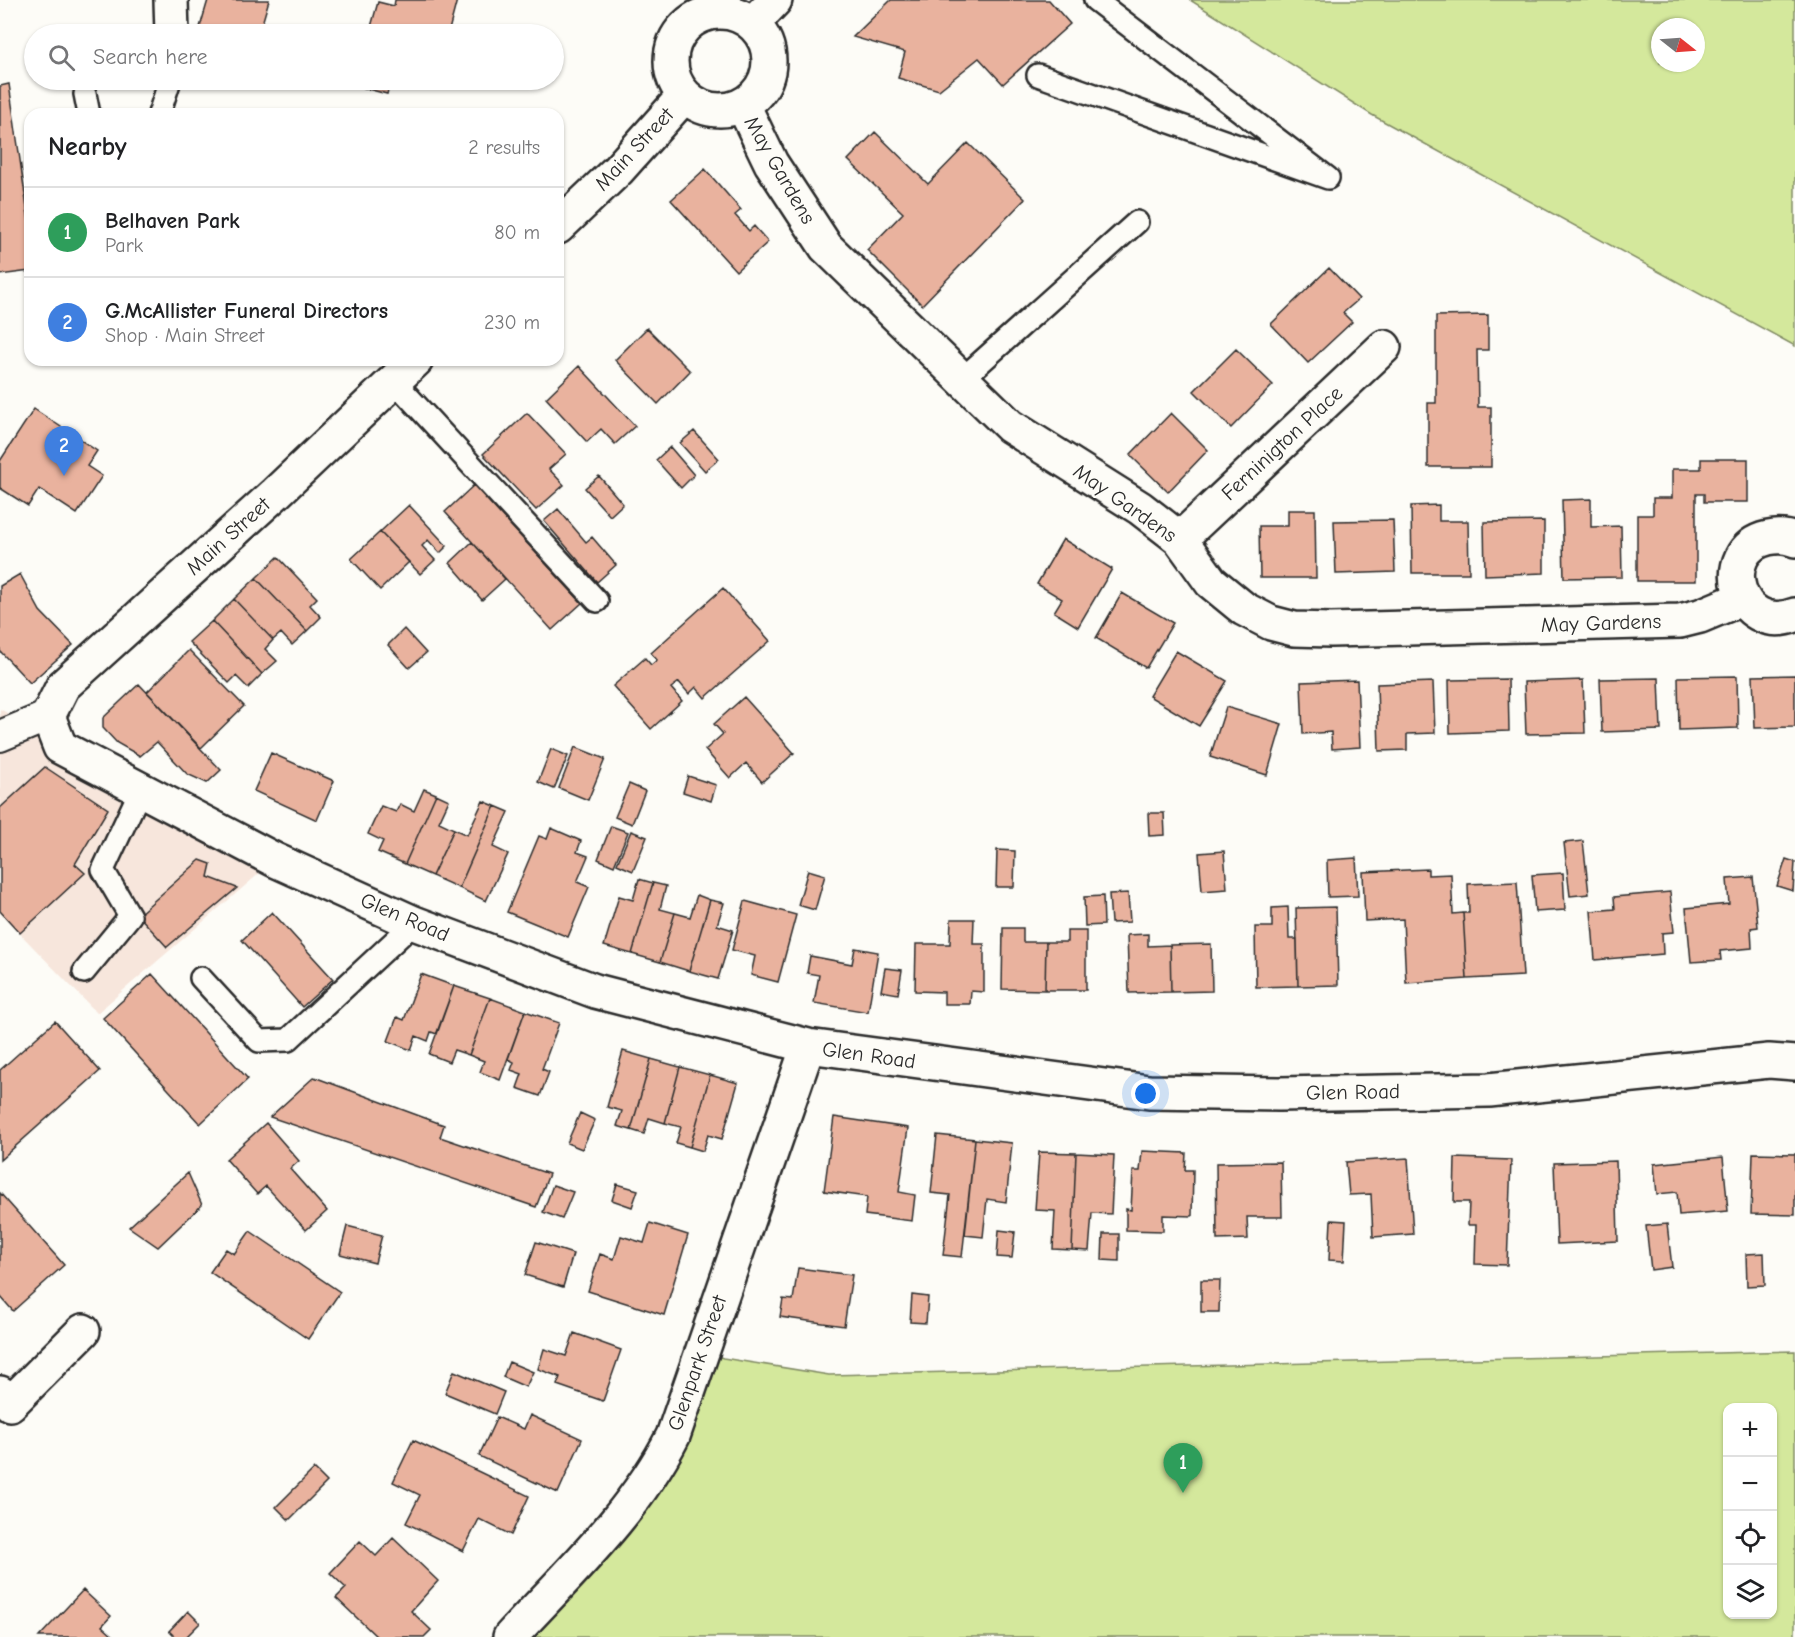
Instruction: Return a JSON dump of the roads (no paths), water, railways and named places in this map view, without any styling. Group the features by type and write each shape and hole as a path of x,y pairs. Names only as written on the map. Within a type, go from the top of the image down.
{"street":[{"path":"171,0 172,24"},
{"path":"752,24 775,0"},
{"path":"682,11 705,14 722,12 738,15 752,24 762,36 768,51 769,67 760,89 743,105 728,110 712,110 697,105 684,96 675,82 671,57 682,11"},
{"name":"Main Street","path":"564,221 618,170 684,96"},
{"name":"May Gardens","path":"743,105 771,163 826,247 961,380 1010,426 1140,508 1180,539 1211,582 1244,609 1271,623 1294,629 1680,621 1700,616 1743,598"},
{"name":"Ferninigton Place","path":"1180,539 1384,347"},
{"name":"Main Street","path":"48,716 63,686 276,493 405,371"},
{"path":"1795,540 1777,536 1764,539 1743,555 1736,580 1743,598 1758,614 1772,619 1795,615"},
{"path":"0,736 48,716"},
{"name":"Glen Road","path":"48,716 60,747 275,860 414,923 595,991 808,1046 1149,1092 1279,1094 1489,1090 1786,1057"},
{"name":"Glenpark Street","path":"510,1637 621,1514 655,1472 673,1436 808,1046"},
{"path":"0,1393 10,1404 83,1331"}],"lane":[{"path":"1038,75 1328,178 1095,0"},
{"path":"161,108 167,90"},
{"path":"961,380 1137,222"},
{"path":"405,371 597,601"},
{"path":"84,972 130,916 103,870 141,789"},
{"path":"201,978 259,1041 288,1040 414,923"}],"place":[{"name":"G.McAllister Funeral Directors","path":"64,476"},
{"name":"Belhaven Park","path":"1183,1493"}]}
